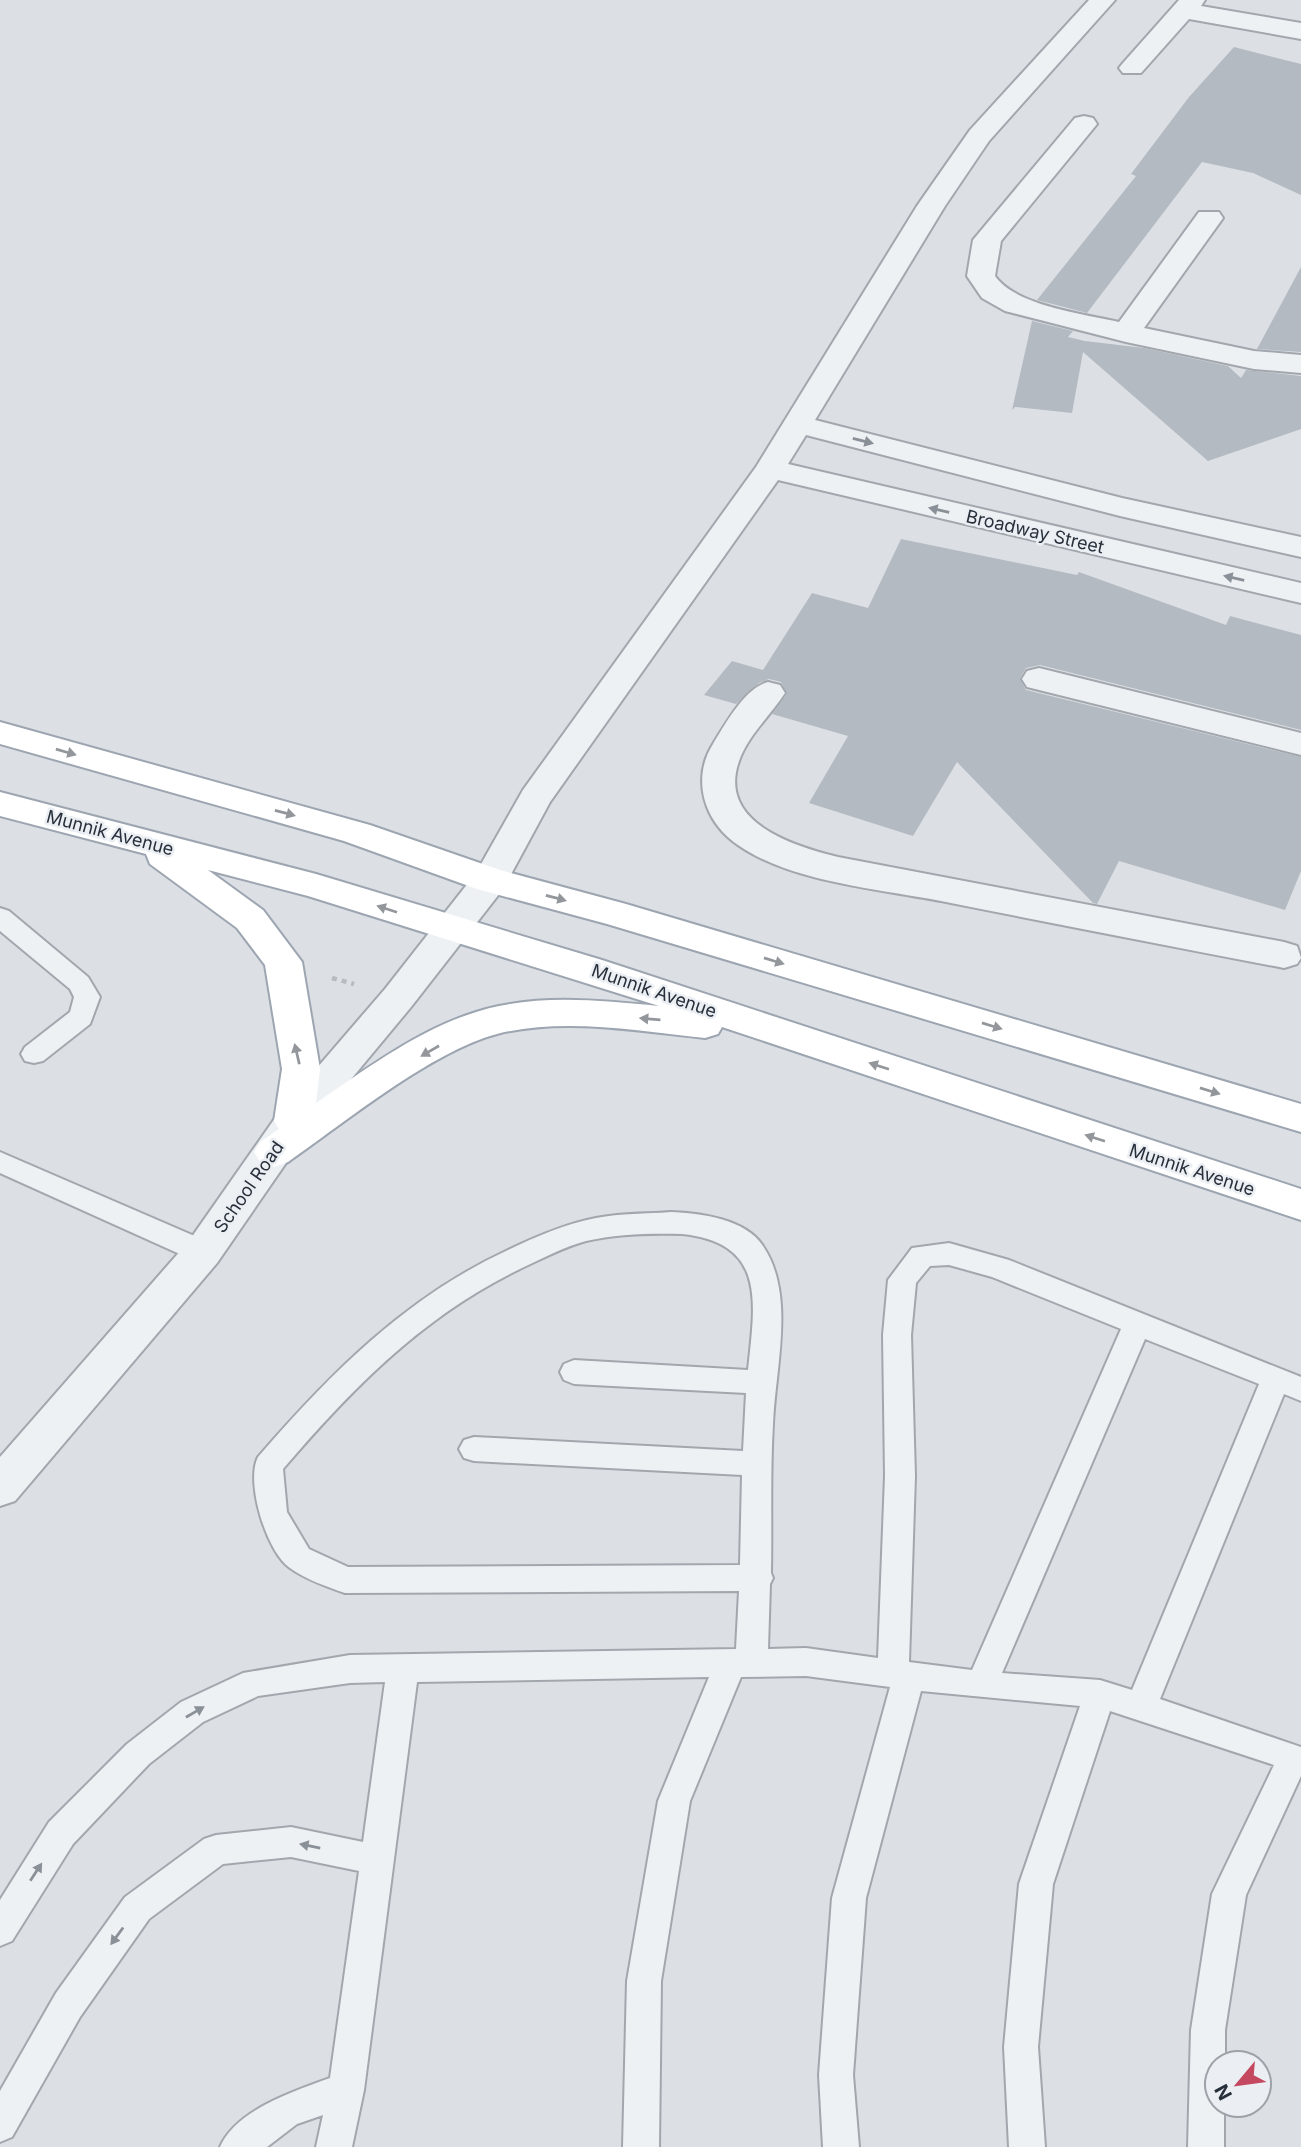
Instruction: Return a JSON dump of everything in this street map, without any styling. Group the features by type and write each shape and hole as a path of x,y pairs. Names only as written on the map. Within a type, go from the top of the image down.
{"main road":[{"path":"0,733 357,833 490,880 613,913 1301,1118"},
{"name":"Munnik Avenue","path":"0,804 316,886 452,930 589,969 1301,1205"},
{"path":"148,844 250,919 283,962 301,1069 284,1137"},
{"path":"284,1137 446,1041 497,1021 582,1013 767,1029"}],"street":[{"name":"School Road","path":"0,1488 203,1252 284,1137 490,880 536,798 770,469 931,206 979,136 1103,0"},
{"path":"1132,68 1189,6 1301,31"},
{"path":"1084,124 987,240 981,276 992,292 1015,305 1126,333 1254,359 1301,364"},
{"path":"1126,333 1209,218"},
{"path":"797,424 1073,495 1301,547"},
{"name":"Broadway Street","path":"770,469 1301,593"},
{"path":"1053,537 1073,495"},
{"path":"1039,679 1301,744"},
{"path":"768,693 723,756 718,782 722,808 752,839 792,859 1295,954"}],"lane":[{"path":"0,917 79,983 87,998 81,1017 34,1054"},
{"path":"0,1162 203,1252"},
{"path":"641,2147 644,1981 674,1801 741,1663 758,1578 760,1382 765,1297 758,1260 747,1245 721,1232 689,1222 605,1227 548,1243 484,1271 404,1324 326,1398 268,1466 272,1514 298,1558 345,1580 758,1578"},
{"path":"841,2147 836,2076 849,1898 901,1675 897,1335 902,1280 922,1256 949,1254 999,1268 1288,1384 1141,1706"},
{"path":"981,1685 1138,1323"},
{"path":"574,1372 760,1382"},
{"path":"474,1448 758,1464"},
{"path":"0,1930 61,1832 138,1754 192,1712 254,1683 350,1669 806,1662 981,1685 1100,1694 1297,1760 1229,1894 1208,2030 1206,2147"},
{"path":"334,2147 346,2090 404,1669"},
{"path":"1027,2147 1021,2048 1036,1884 1100,1694"},
{"path":"0,2125 68,2005 137,1908 216,1850 291,1842 377,1860"},
{"path":"238,2147 286,2111 346,2090"}],"building":[{"path":"1234,47 1301,64 1301,195 1253,173 1202,162 1087,313 1037,300 1136,176 1131,174 1189,97"},
{"path":"1301,267 1301,352 1257,349"},
{"path":"1032,321 1073,331 1068,337 1085,341 1144,348 1228,366 1241,378 1246,370 1301,376 1301,429 1208,461 1083,352 1072,413 1015,407 1012,410"},
{"path":"901,539 1077,575 1079,572 1226,625 1230,616 1301,635 1301,730 1040,665 1026,668 1020,678 1026,690 1301,757 1301,871 1285,910 1119,861 1097,904 1093,903 957,762 913,836 809,803 848,736 772,714 787,694 781,682 769,679 759,683 736,704 704,695 732,661 763,670 812,593 868,608"}]}
